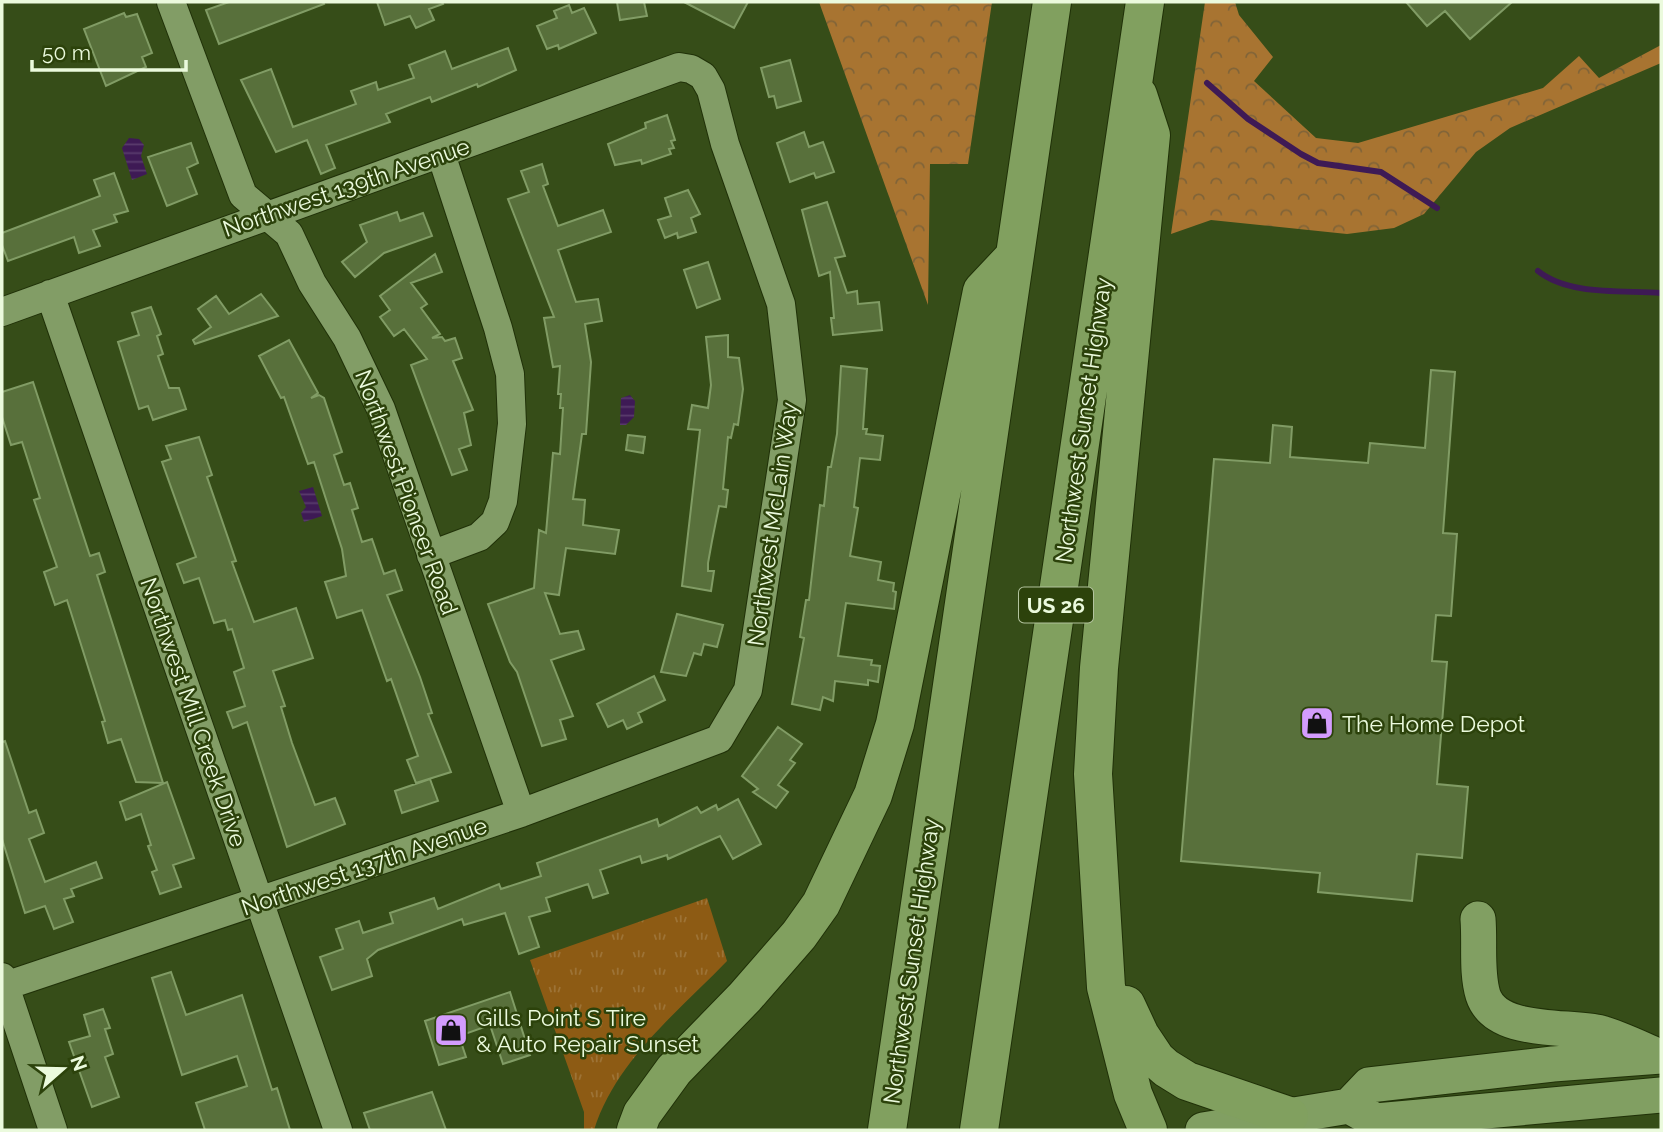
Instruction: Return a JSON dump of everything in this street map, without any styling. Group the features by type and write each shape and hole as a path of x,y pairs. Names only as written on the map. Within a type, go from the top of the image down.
{"highway":[{"name":"Northwest Sunset Highway","path":"887,1130 1052,2"},
{"name":"Northwest Sunset Highway","path":"979,1130 1145,2"},
{"path":"1133,80 1151,135 1098,688 1093,774 1106,987 1133,1094 1148,1130"},
{"path":"636,1130 642,1114 674,1070 745,997 821,904 873,795 895,724 982,291 1014,257"},
{"path":"1106,953 1128,1011 1156,1059 1187,1081 1289,1116"}],"main road":[{"path":"1478,919 1481,983 1484,997 1496,1013 1517,1023 1601,1033 1661,1056"},
{"path":"1203,1130 1349,1106 1369,1085 1553,1064 1661,1056"},
{"path":"1349,1106 1377,1121 1508,1119 1661,1095"}],"street":[{"name":"Northwest Pioneer Road","path":"171,2 243,194 289,234 312,283 347,338 381,409 521,813"},
{"name":"Northwest 139th Avenue","path":"2,312 266,214 296,207 665,70 691,69"},
{"name":"Northwest McLain Way","path":"691,69 703,76 711,90 725,144 781,304 792,400 748,690 719,739"},
{"path":"431,555 479,537 495,522 503,501 512,424 510,374 501,339 441,154"},
{"name":"Northwest Mill Creek Drive","path":"50,294 338,1130"},
{"name":"Northwest 137th Avenue","path":"3,982 258,902 521,813 719,739"},
{"path":"3,982 54,1130"}],"green space":[{"path":"819,2 992,2 968,164 930,164 928,305"},
{"path":"1205,2 1235,2 1239,15 1273,57 1254,81 1316,138 1358,143 1543,88 1579,56 1599,78 1661,45 1661,63 1510,128 1476,152 1424,214 1394,228 1347,234 1211,220 1171,234"},
{"path":"707,898 727,961 650,1038 617,1081 594,1130 584,1130 584,1112 530,960"}],"shaded area":[{"path":"129,138 139,139 144,145 141,156 147,174 132,180 122,148"},
{"path":"630,395 635,401 634,417 626,425 620,425 621,398"},
{"path":"313,487 322,516 304,522 301,513 306,507 299,491"}],"building":[{"path":"229,2 324,4 219,44 206,10"},
{"path":"377,2 443,4 429,9 434,20 416,28 410,16 385,25"},
{"path":"617,2 644,2 647,16 620,20"},
{"path":"684,2 748,2 734,28"},
{"path":"1406,2 1512,2 1470,39 1445,11 1427,26"},
{"path":"569,5 572,13 584,8 596,33 559,49 558,45 547,49 537,26 557,18 554,11"},
{"path":"124,13 126,17 137,14 152,53 142,57 146,67 106,86 84,29"},
{"path":"508,48 516,70 478,87 477,84 432,102 430,97 386,114 390,122 326,145 335,168 321,174 307,140 276,152 241,80 271,69 293,127 356,104 351,91 376,82 378,90 414,78 409,65 445,51 452,69"},
{"path":"790,60 801,101 777,108 774,96 769,97 761,68"},
{"path":"667,115 675,140 671,141 674,148 669,149 671,154 642,164 641,160 615,165 608,144 646,128 645,123"},
{"path":"804,132 809,147 823,142 834,172 816,178 814,173 790,182 777,143"},
{"path":"191,143 198,163 187,168 197,194 167,206 148,157"},
{"path":"542,164 548,184 543,186 558,226 603,210 611,232 558,250 576,302 598,299 602,321 585,324 591,362 586,434 582,434 573,499 585,500 583,525 619,530 615,554 566,548 559,595 545,593 560,634 578,631 584,649 551,660 573,716 560,720 566,739 542,746 517,672 510,662 488,604 534,588 539,530 546,533 553,453 560,454 563,408 560,408 561,394 558,394 560,366 553,367 544,318 554,317 508,199 529,192 521,171"},
{"path":"114,173 128,211 114,215 117,222 93,230 100,246 79,253 74,237 8,261 2,245 2,233 100,196 94,180"},
{"path":"688,190 700,214 691,218 696,232 678,238 677,233 665,238 658,220 671,216 665,198"},
{"path":"827,202 845,256 835,258 847,293 857,291 858,304 879,302 882,330 833,335 830,272 819,276 802,210"},
{"path":"397,212 400,221 423,213 432,236 384,253 355,277 342,262 367,242 360,225"},
{"path":"435,254 442,272 411,283 427,304 421,308 440,334 432,338 442,337 445,341 455,338 462,358 453,361 473,410 464,413 471,445 459,449 467,470 452,475 411,365 427,359 404,329 394,336 380,317 390,310 380,296"},
{"path":"708,262 720,299 697,308 684,270"},
{"path":"261,294 278,316 195,344 193,340 211,327 198,309 216,296 229,314"},
{"path":"151,307 161,334 157,336 163,354 158,356 169,388 179,388 186,409 153,420 148,406 139,409 118,342 139,335 132,313"},
{"path":"728,335 728,357 739,358 743,389 738,425 734,424 731,438 728,437 723,489 728,490 726,507 719,506 708,563 708,571 714,571 711,591 682,586 700,430 688,429 692,405 708,408 711,385 706,337"},
{"path":"289,340 318,393 311,398 319,395 324,398 342,452 334,455 344,485 350,483 358,508 352,510 362,542 372,539 384,574 395,570 402,590 387,595 420,677 432,713 428,714 451,772 416,783 407,760 418,756 391,679 387,681 362,610 337,618 325,582 346,576 342,549 314,462 308,464 284,397 281,398 259,356"},
{"path":"841,366 867,369 863,429 867,429 866,434 883,436 880,460 860,458 854,507 858,508 850,556 881,562 878,580 894,583 893,591 896,592 894,609 846,603 838,656 872,660 871,665 880,666 878,682 868,680 868,685 835,681 833,701 823,697 820,710 792,704 804,638 800,637 806,600 809,600 820,505 824,506 828,467 831,467 837,434"},
{"name":"The Home Depot","path":"1431,370 1455,372 1443,533 1457,534 1451,616 1436,615 1432,661 1447,662 1437,784 1468,787 1462,858 1417,854 1412,901 1318,892 1320,873 1181,861 1214,459 1270,463 1273,425 1292,427 1290,457 1368,463 1370,443 1425,448"},
{"path":"33,382 90,556 99,553 105,572 97,575 163,783 136,782 121,739 108,743 102,722 105,721 67,600 55,605 44,572 57,567 34,500 40,498 22,442 11,445 2,417 2,392"},
{"path":"628,435 645,437 643,453 626,450"},
{"path":"199,437 212,475 207,477 236,561 232,562 254,622 296,608 313,658 273,671 285,706 281,707 292,743 315,805 335,798 345,824 287,847 247,722 233,728 227,712 245,706 234,672 244,668 232,629 228,630 225,620 214,623 199,578 184,583 177,564 196,557 162,462 171,459 166,446"},
{"path":"677,614 723,625 717,647 704,644 701,655 694,653 686,676 661,672"},
{"path":"654,676 665,700 638,713 642,722 627,729 623,720 608,727 597,704"},
{"path":"778,727 802,744 790,760 795,763 778,785 788,792 776,808 753,792 758,789 742,776"},
{"path":"5,741 29,813 36,810 44,833 29,839 45,882 96,862 102,878 71,889 74,896 64,899 73,922 54,929 45,906 25,913 2,839 2,742"},
{"path":"430,779 438,801 402,813 395,791"},
{"path":"167,782 194,858 173,865 181,887 160,894 152,872 157,870 141,814 126,820 120,802"},
{"path":"738,799 761,844 733,859 720,836 668,859 667,855 642,863 640,856 600,870 608,893 593,898 588,884 546,898 550,911 529,917 539,947 519,954 505,913 464,925 462,919 378,950 367,959 372,976 332,990 320,957 343,949 336,929 359,921 363,933 393,923 390,913 434,898 438,909 499,884 501,889 541,876 537,863 657,819 659,826 697,807 701,813 716,805 718,810"},
{"path":"171,972 186,1015 242,995 272,1090 277,1088 290,1130 205,1130 196,1103 247,1086 237,1056 182,1075 152,978"},
{"name":"Gills Point S Tire & Auto Repair Sunset","path":"510,992 530,1055 503,1064 490,1025 459,1036 466,1057 439,1065 425,1021"},
{"path":"103,1009 110,1028 105,1029 113,1054 105,1057 119,1097 92,1107 69,1042 90,1036 84,1015"},
{"path":"432,1092 446,1130 370,1130 364,1113"}],"waterway":[{"path":"1207,83 1248,119 1301,154 1318,163 1381,172 1437,208"},
{"path":"1538,271 1565,285 1581,288 1661,293"}],"place":[{"name":"The Home Depot","path":"1317,723"},
{"name":"Gills Point S Tire & Auto Repair Sunset","path":"451,1030"}]}
